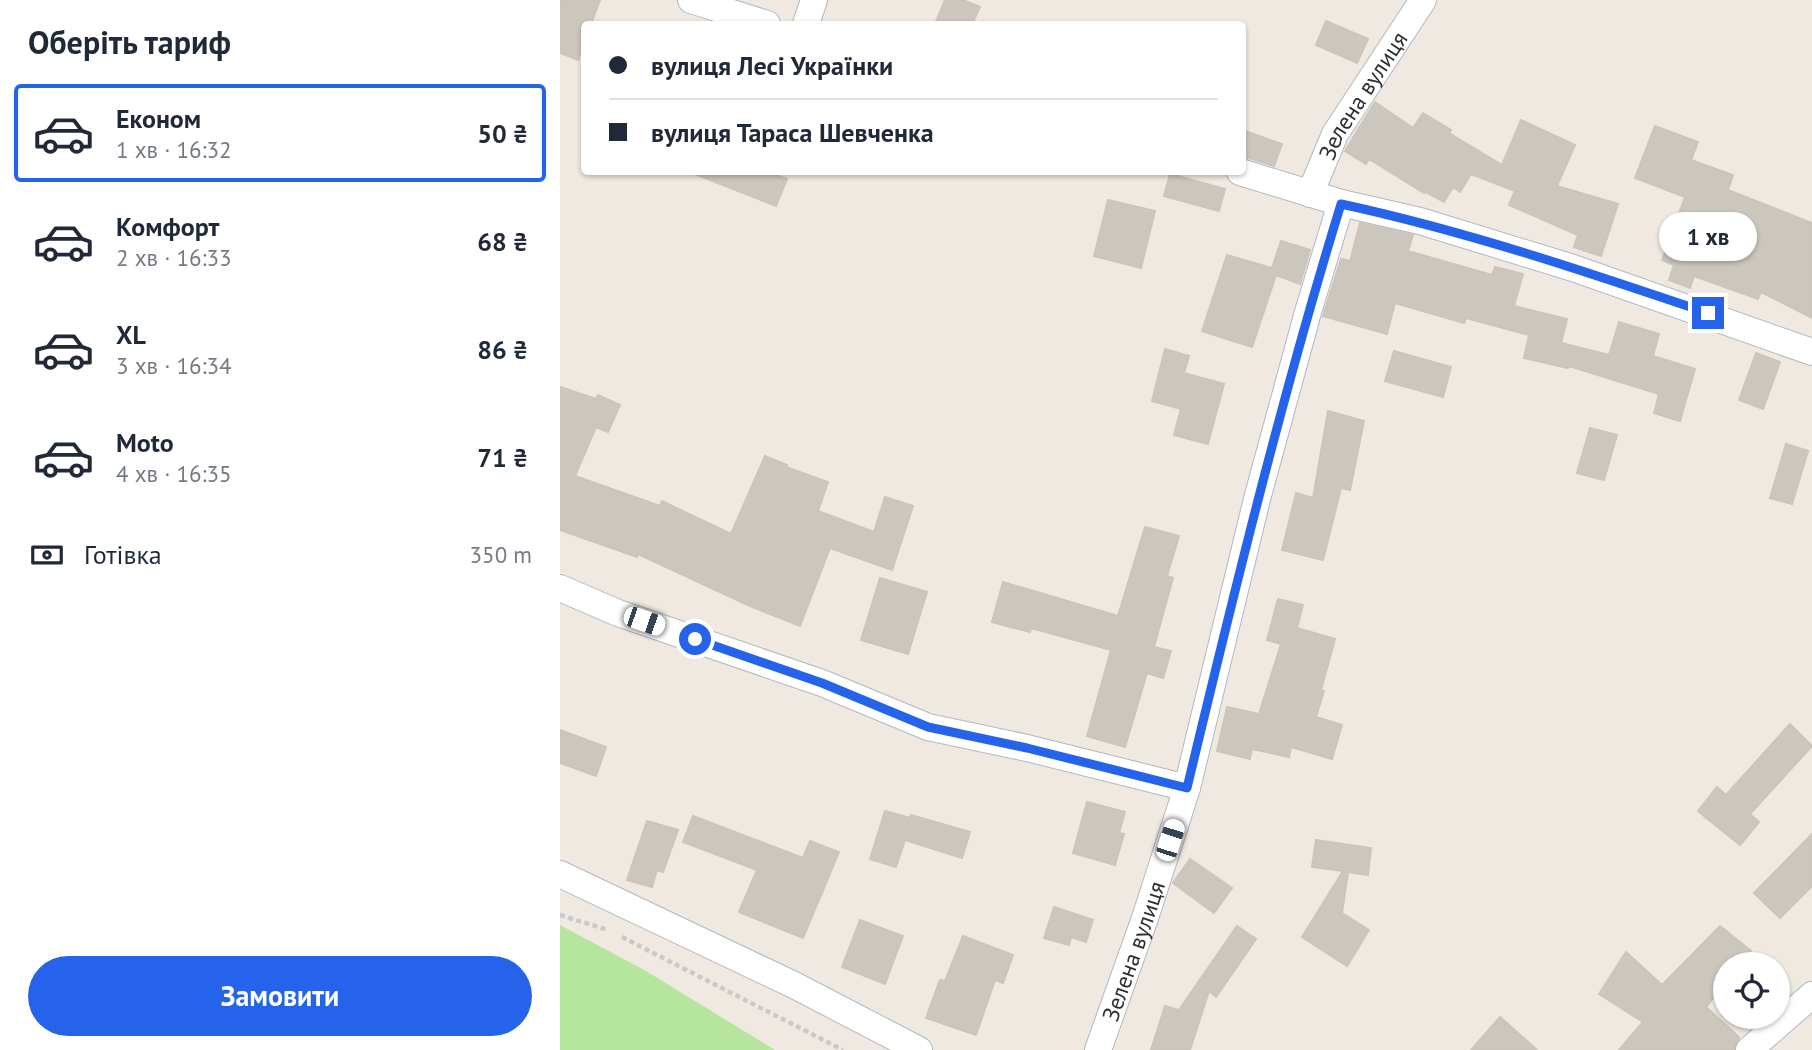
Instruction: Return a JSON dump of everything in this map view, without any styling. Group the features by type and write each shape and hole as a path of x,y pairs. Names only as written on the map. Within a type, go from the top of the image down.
{"street":[{"path":"691,0 758,21"},
{"path":"807,21 814,0"},
{"name":"Зелена вулиця","path":"1310,194 1335,134 1423,0"},
{"path":"1246,174 1341,204 1420,221 1573,268 1812,352"},
{"name":"Зелена вулиця","path":"1098,1050 1187,788 1257,499 1308,312 1341,204"},
{"path":"560,589 618,613 822,683 928,727 1027,748 1187,788"},
{"path":"560,874 794,985 919,1050"},
{"path":"1749,1050 1812,995"}],"path":[{"path":"560,915 607,930 843,1050"}],"green space":[{"path":"560,925 646,971 775,1050 560,1050"}],"building":[{"path":"560,0 600,0 592,21 581,21 581,50 578,60 560,53"},
{"path":"945,0 963,0 980,7 973,21 936,21"},
{"path":"1326,21 1368,39 1357,63 1316,45"},
{"path":"1375,102 1413,128 1423,113 1451,130 1449,133 1502,165 1521,120 1575,145 1557,186 1618,204 1601,256 1574,247 1578,235 1509,205 1515,191 1471,174 1460,192 1453,187 1444,202 1424,193 1369,159 1366,164 1345,151"},
{"path":"1655,126 1698,142 1691,160 1733,175 1728,190 1812,223 1812,318 1761,292 1758,299 1694,276 1690,288 1669,280 1674,265 1662,260 1685,197 1635,178"},
{"path":"1246,131 1282,144 1274,166 1246,157"},
{"path":"697,175 776,175 787,179 776,206"},
{"path":"1170,175 1225,189 1219,211 1164,196"},
{"path":"1108,200 1155,211 1141,268 1094,256"},
{"path":"1360,223 1413,235 1408,251 1492,275 1495,267 1523,274 1514,306 1567,319 1561,343 1609,355 1619,322 1659,334 1653,356 1695,369 1680,421 1654,413 1659,394 1569,366 1568,368 1524,358 1529,335 1466,318 1464,323 1395,303 1387,334 1323,316 1341,259 1350,261"},
{"path":"1281,241 1310,250 1300,284 1276,275 1252,347 1202,331 1227,255 1272,268"},
{"path":"1165,349 1189,356 1184,373 1224,384 1208,444 1174,435 1181,409 1152,401"},
{"path":"1394,351 1451,367 1443,397 1385,381"},
{"path":"1756,353 1780,362 1763,409 1739,400"},
{"path":"560,387 596,399 598,395 620,405 608,432 596,427 575,476 660,506 662,501 731,534 765,456 787,465 786,467 828,482 818,511 874,532 885,497 913,506 892,570 830,548 800,626 638,554 637,557 560,530"},
{"path":"1328,411 1364,421 1350,490 1341,488 1323,560 1282,550 1296,493 1313,498"},
{"path":"1590,428 1617,435 1604,480 1577,473"},
{"path":"1786,444 1808,451 1792,504 1770,498"},
{"path":"1145,527 1179,536 1167,576 1173,578 1154,647 1171,651 1163,678 1147,673 1125,747 1087,736 1111,650 1031,628 1030,632 992,622 1003,582 1118,616"},
{"path":"880,578 927,592 908,654 861,640"},
{"path":"1278,599 1303,605 1297,628 1335,639 1316,717 1342,725 1332,759 1291,747 1289,757 1252,749 1250,759 1217,751 1227,707 1259,714 1281,644 1267,640"},
{"path":"1790,724 1812,746 1750,814 1759,822 1740,845 1698,811 1717,787 1726,795"},
{"path":"560,730 606,747 596,776 560,763"},
{"path":"1087,802 1125,812 1119,833 1124,834 1115,865 1073,853"},
{"path":"885,811 910,818 911,815 970,832 962,858 905,840 896,867 870,859"},
{"path":"693,816 803,858 810,841 839,852 803,938 739,912 757,870 683,842"},
{"path":"647,821 678,830 663,872 657,870 652,887 627,880"},
{"path":"1812,834 1812,886 1780,918 1754,893"},
{"path":"1316,840 1371,848 1368,875 1348,872 1342,913 1369,930 1347,966 1302,937 1343,871 1312,867"},
{"path":"1190,859 1232,888 1214,913 1173,883"},
{"path":"1054,907 1093,920 1086,942 1071,937 1069,945 1044,938"},
{"path":"860,920 903,936 885,984 842,967"},
{"path":"1237,926 1256,939 1216,997 1209,991 1190,1050 1151,1050 1165,1006 1179,1010"},
{"path":"1720,926 1751,951 1713,952 1713,998 1706,1007 1713,1013 1713,1029 1730,1029 1739,1037 1734,1050 1619,1050 1643,1022 1599,994 1626,952 1662,985"},
{"path":"963,936 1013,955 1003,983 995,980 976,1035 926,1018 940,980 945,981"},
{"path":"1500,1017 1537,1050 1471,1050"}],"route":[{"path":"695,639 822,683 928,727 1027,748 1187,788 1257,499 1308,312 1341,204 1420,221 1708,313"}]}
